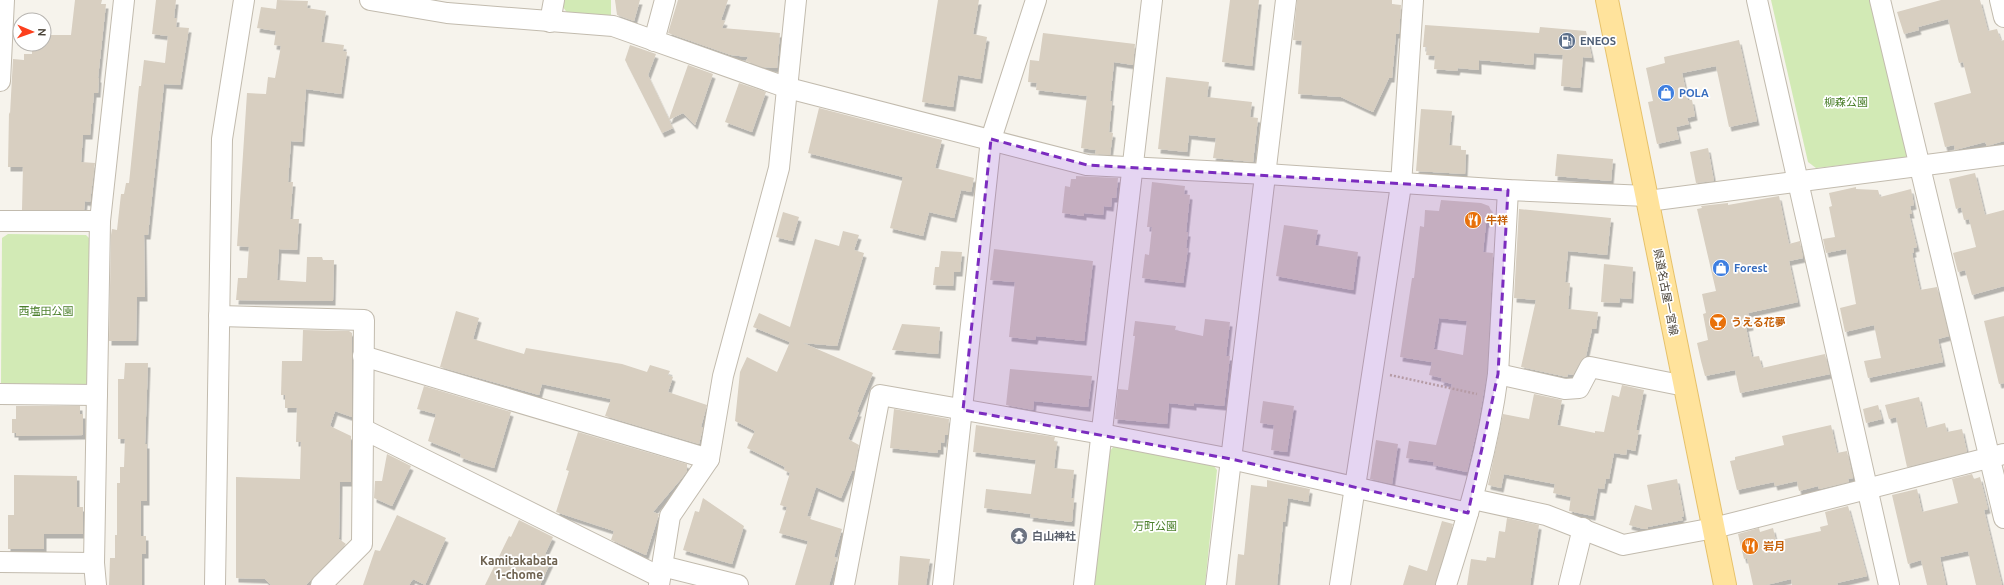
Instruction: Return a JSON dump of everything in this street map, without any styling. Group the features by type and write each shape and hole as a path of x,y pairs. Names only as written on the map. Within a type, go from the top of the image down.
{"main road":[{"name":"県道名古屋一宮線","path":"1607,0 1725,585"}],"street":[{"path":"0,81 4,0"},
{"path":"96,585 94,563 100,220 124,0"},
{"path":"215,585 222,139 244,0"},
{"path":"371,0 447,13 613,26 788,88 991,139 1087,165 1133,169 1266,174 1401,185 1647,199 2004,155"},
{"path":"550,22 554,0"},
{"path":"654,40 665,0"},
{"path":"660,576 670,516 709,459 723,376 780,168 796,0"},
{"path":"944,585 991,139 1036,0"},
{"path":"1084,585 1152,0"},
{"path":"1216,585 1286,0"},
{"path":"1340,585 1401,185 1413,0"},
{"path":"1757,0 1889,585"},
{"path":"1880,0 1921,165 1997,455 2004,518"},
{"path":"2000,0 2004,17"},
{"path":"1446,585 1471,506 1495,398 1498,374 1508,190"},
{"path":"0,221 100,220"},
{"path":"220,316 364,320 362,544 321,585"},
{"path":"364,356 709,459"},
{"path":"1498,374 1565,389 1572,389 1579,388 1590,367 1685,386"},
{"path":"0,394 97,395"},
{"path":"844,585 880,395 1102,434 1231,459 1356,488 1471,506 1546,515 1623,544 1714,528 1997,455"},
{"path":"363,429 660,576 738,585"},
{"path":"1569,585 1583,528"},
{"path":"0,562 94,563"}],"path":[{"path":"1373,371 1495,398"}],"highlighted area":[{"path":"991,139 1087,165 1508,190 1498,374 1468,513 1231,459 963,410"}],"green space":[{"path":"564,0 611,0 611,19 568,14 563,7"},
{"name":"柳森公園","path":"1771,0 1873,0 1909,151 1905,158 1816,168 1808,162"},
{"name":"西塩田公園","path":"8,234 86,235 91,240 89,385 82,390 8,388 1,383 2,238"},
{"name":"万町公園","path":"1115,445 1213,465 1217,470 1205,585 1093,585 1109,452"}],"building":[{"path":"75,0 102,0 101,4 106,4 98,78 98,93 94,93 90,135 83,135 81,162 95,163 90,202 85,201 84,210 22,210 23,167 8,167 9,112 10,114 13,59 24,60 24,54 32,54 32,52 52,52 52,35 71,35"},
{"path":"156,0 176,0 174,18 177,18 176,27 189,28 180,85 164,84 148,235 144,235 145,297 137,297 136,341 109,341 111,235 112,229 117,230 121,194 124,194 126,183 129,183 139,86 141,86 144,60 165,63 168,36 152,34"},
{"path":"277,0 308,1 307,8 326,11 321,42 344,45 343,51 347,52 341,94 306,89 302,142 291,141 288,182 293,182 290,219 299,219 297,250 279,249 277,280 306,282 307,257 322,257 323,260 334,260 333,301 236,300 238,278 247,278 249,247 237,246 247,93 266,94 268,77 275,78 281,46 274,45 276,31 257,28 261,7 276,9"},
{"path":"615,0 640,0 634,21 617,15"},
{"path":"678,0 728,0 721,20 725,21 722,28 780,33 777,68 762,67 746,61 748,57 731,55 668,33"},
{"path":"938,0 979,0 973,34 987,37 980,79 958,75 953,107 922,102"},
{"path":"1230,0 1259,0 1252,66 1222,62"},
{"path":"1297,0 1392,0 1392,4 1401,5 1399,34 1396,34 1392,78 1389,78 1373,112 1341,97 1298,94 1302,41 1293,40"},
{"path":"1941,0 1980,0 1988,31 1997,29 2001,41 2004,40 2004,141 1987,146 1985,142 1955,150 1954,145 1945,147 1934,103 1971,93 1963,62 1959,63 1948,19 1918,27 1919,30 1904,34 1897,12"},
{"path":"1425,25 1539,33 1540,27 1586,31 1592,58 1583,57 1580,88 1561,86 1563,55 1534,53 1533,65 1479,60 1479,70 1458,68 1457,71 1434,69 1435,56 1426,55 1427,47 1423,47"},
{"path":"1043,33 1135,44 1133,65 1114,62 1110,101 1112,101 1109,132 1113,133 1110,155 1095,154 1096,150 1081,148 1087,96 1036,90 1037,83 1028,82 1030,60 1039,61"},
{"path":"1739,40 1757,121 1729,127 1716,66 1682,73 1688,100 1692,100 1695,116 1687,118 1689,124 1676,127 1679,139 1657,144 1648,102 1653,101 1646,68 1665,63 1664,57"},
{"path":"630,45 656,54 648,75 669,119 688,65 713,74 695,125 683,113 669,120 673,128 662,133 625,60"},
{"path":"1166,77 1209,82 1207,97 1252,102 1250,117 1258,118 1253,162 1213,158 1216,138 1189,135 1187,152 1158,149"},
{"path":"739,83 766,92 752,132 725,122"},
{"path":"819,108 942,140 935,168 974,178 971,192 961,190 954,218 929,212 923,236 890,228 903,177 808,153"},
{"path":"1421,109 1452,111 1449,145 1461,146 1461,150 1466,150 1465,174 1416,171"},
{"path":"1708,148 1714,181 1696,183 1690,152"},
{"path":"1557,154 1613,159 1611,181 1555,176"},
{"path":"1975,173 1985,215 2004,210 2004,286 1972,295 1965,270 1958,272 1953,253 1976,247 1969,219 1964,220 1961,207 1956,209 1949,179"},
{"path":"1076,176 1118,178 1116,198 1112,198 1111,207 1104,206 1103,215 1084,213 1084,216 1062,213 1065,186 1070,187 1071,179 1076,179"},
{"path":"1152,182 1185,186 1184,194 1190,195 1186,232 1188,232 1186,248 1188,248 1183,283 1142,278 1145,254 1149,255 1152,227 1147,227"},
{"path":"1856,187 1856,189 1878,190 1880,197 1911,189 1914,205 1910,206 1912,214 1909,214 1917,247 1913,248 1914,253 1912,253 1920,290 1937,287 1949,336 1938,339 1943,362 1868,378 1864,361 1881,358 1874,325 1845,332 1840,308 1856,304 1846,249 1826,253 1823,239 1835,237 1829,207 1832,206 1829,193"},
{"path":"1779,196 1789,244 1800,241 1803,258 1789,261 1798,302 1748,313 1751,326 1746,327 1752,357 1759,356 1762,368 1825,354 1830,374 1740,393 1735,370 1705,376 1701,361 1697,343 1708,340 1703,314 1706,313 1702,294 1716,291 1697,209 1702,208 1701,206 1728,203 1728,205"},
{"path":"1441,200 1481,203 1489,206 1492,213 1486,224 1483,252 1493,253 1487,373 1478,425 1467,472 1433,465 1434,462 1406,458 1409,441 1436,445 1452,384 1441,381 1442,378 1429,375 1432,362 1400,357 1412,278 1414,278 1420,226 1424,227 1425,210 1439,211","holes":["1439,318 1467,321 1463,355 1434,349 1433,354"]},
{"path":"1519,209 1611,218 1607,255 1568,251 1565,282 1570,283 1568,309 1598,312 1596,329 1592,329 1586,356 1580,362 1573,375 1568,374 1567,377 1521,367 1536,300 1514,298"},
{"path":"783,212 799,217 792,241 776,237"},
{"path":"1284,225 1318,230 1315,245 1358,252 1353,290 1276,276"},
{"path":"843,231 859,235 854,250 864,253 837,346 803,343 873,373 848,439 859,445 854,471 852,471 841,498 816,487 807,516 811,517 810,519 842,529 834,557 837,558 829,585 795,585 808,541 779,533 787,507 780,505 790,473 784,470 785,467 747,448 755,431 735,421 740,372 747,357 777,372 790,342 753,327 759,313 790,327 815,239 839,246"},
{"path":"994,249 1093,261 1084,341 1036,336 1035,340 1009,337 1015,282 990,280"},
{"path":"941,251 962,252 960,272 954,272 953,286 933,285 935,267 939,267"},
{"path":"1604,264 1633,267 1631,299 1620,298 1619,303 1601,302"},
{"path":"456,311 479,318 473,339 524,354 526,348 622,364 647,372 650,365 670,371 668,375 673,377 668,392 707,405 701,427 703,428 699,444 605,416 611,399 542,384 539,395 440,367"},
{"path":"2004,316 2004,383 1999,384 1984,321"},
{"path":"1205,319 1230,322 1226,356 1230,356 1224,406 1194,403 1194,406 1169,403 1167,424 1115,419 1118,389 1128,390 1135,336 1133,336 1135,321 1176,326 1175,330 1203,336"},
{"path":"902,324 940,327 938,354 892,350"},
{"path":"303,330 349,331 352,333 352,417 335,411 330,426 351,436 351,482 340,482 339,539 346,544 306,585 271,585 265,579 236,578 236,477 300,479 301,442 296,442 297,408 285,408 285,395 281,395 282,361 302,361"},
{"path":"125,363 148,363 145,444 147,444 147,501 141,501 141,536 146,536 146,554 142,554 142,585 109,585 110,558 115,558 115,535 117,535 117,483 120,483 120,467 124,467 125,439 118,439 118,379 124,379"},
{"path":"1010,369 1092,376 1088,407 1034,401 1033,410 1006,405"},
{"path":"1622,385 1644,390 1636,430 1639,430 1635,451 1627,449 1626,455 1614,453 1609,479 1606,479 1604,489 1598,488 1593,516 1569,511 1571,497 1553,493 1555,484 1504,474 1501,488 1488,485 1503,414 1529,419 1534,394 1562,400 1557,425 1595,433 1595,431 1604,432 1612,395 1619,397"},
{"path":"424,386 511,412 494,468 460,457 461,454 428,441 436,414 417,409"},
{"path":"1919,397 1926,428 1945,423 1947,432 1962,429 1967,452 1907,467 1896,417 1889,419 1885,405"},
{"path":"1263,401 1294,406 1287,452 1271,450 1274,425 1260,423"},
{"path":"1878,405 1882,419 1866,423 1863,409"},
{"path":"16,406 80,406 80,414 83,414 83,435 16,436 16,433 12,433 12,419 16,419"},
{"path":"894,409 949,419 948,435 945,435 944,443 941,442 941,450 938,450 937,453 890,448"},
{"path":"976,425 1055,437 1054,441 1057,442 1054,468 1074,470 1071,498 1074,498 1072,522 1030,517 1031,514 984,508 986,489 1031,494 1036,460 973,452"},
{"path":"1831,425 1837,453 1847,451 1853,478 1848,479 1849,482 1819,489 1818,486 1799,491 1797,481 1775,486 1774,482 1737,490 1730,461 1735,460 1735,457 1784,445 1782,436"},
{"path":"578,432 687,464 687,471 653,512 659,514 646,555 611,540 614,531 556,512 569,471 566,470"},
{"path":"1376,440 1398,444 1392,484 1370,479"},
{"path":"387,454 411,466 392,506 374,498 375,481 382,481"},
{"path":"1972,474 1974,479 1980,477 1988,509 1984,510 2002,585 1976,585 1968,551 1940,557 1946,585 1927,585 1921,560 1908,564 1892,495 1917,489 1922,512 1958,503 1952,479"},
{"path":"14,475 77,476 77,507 83,507 83,534 44,534 44,549 8,549 8,515 14,515"},
{"path":"1677,479 1684,516 1681,517 1683,520 1648,527 1648,529 1629,525 1635,505 1652,510 1647,485"},
{"path":"1267,480 1310,489 1308,502 1288,498 1285,522 1283,522 1277,585 1235,585 1238,554 1244,555 1251,485 1267,487"},
{"path":"703,498 744,526 732,564 683,550 695,511 699,512"},
{"path":"1848,506 1867,576 1837,583 1838,585 1792,585 1791,579 1766,585 1753,585 1747,558 1744,559 1738,534 1759,528 1760,532 1773,528 1776,541 1821,531 1820,527 1828,525 1825,512"},
{"path":"397,515 446,538 425,585 413,579 409,585 363,585 375,550 380,551"},
{"path":"1507,518 1539,525 1530,585 1467,585 1471,559 1486,561 1487,557 1495,558 1499,531 1505,532"},
{"path":"519,520 553,537 545,554 553,557 540,585 485,585 509,536 511,537"},
{"path":"1442,521 1453,524 1435,585 1403,585 1409,565 1427,571"},
{"path":"900,556 930,559 926,585 898,585"}],"place":[{"name":"ENEOS","path":"1567,41"},
{"name":"POLA","path":"1666,93"},
{"name":"牛祥","path":"1473,220"},
{"name":"Forest","path":"1721,268"},
{"name":"うえる花夢","path":"1718,322"},
{"name":"白山神社","path":"1019,536"},
{"name":"岩月","path":"1750,546"}],"district":[{"name":"Kamitakabata 1-chome","path":"519,567"}]}
